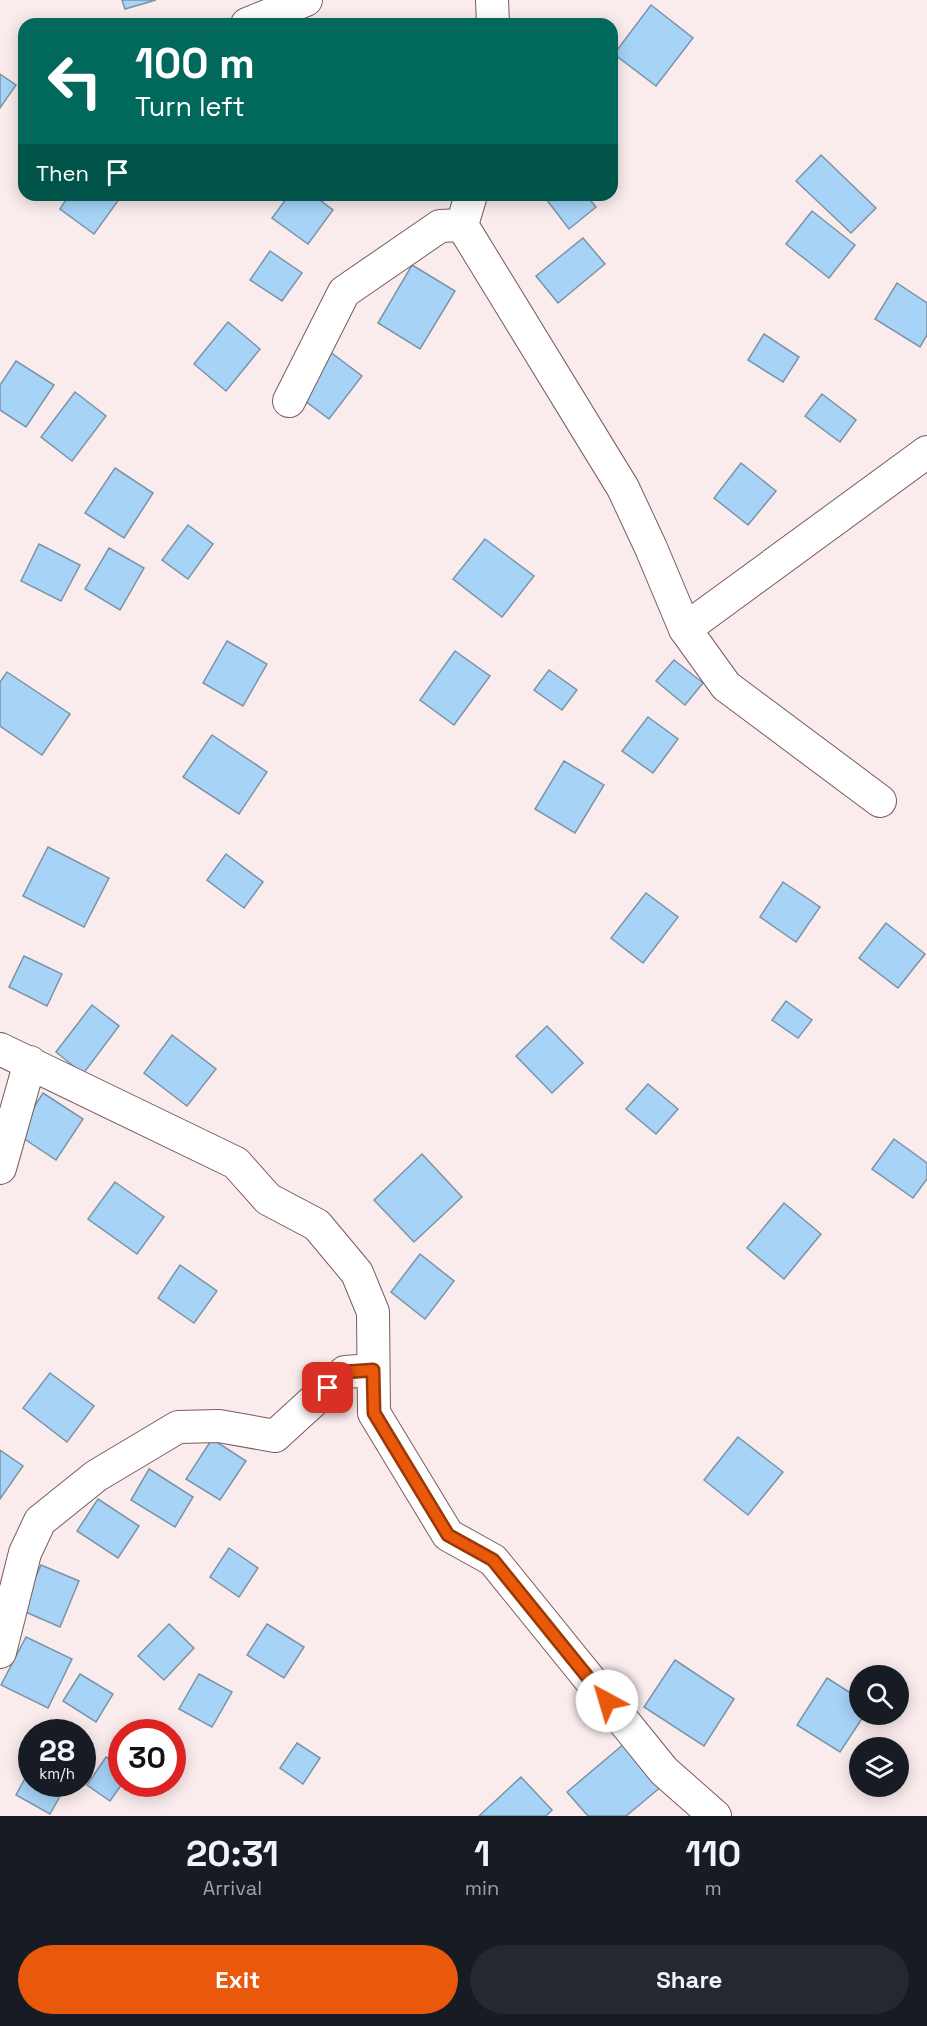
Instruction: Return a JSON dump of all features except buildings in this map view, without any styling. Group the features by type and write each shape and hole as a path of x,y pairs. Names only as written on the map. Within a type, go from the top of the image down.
{"street":[{"path":"262,18 306,0"},
{"path":"492,0 493,18"},
{"path":"469,201 462,225 622,488 651,548 685,629 726,686 880,801"},
{"path":"289,401 344,292 440,226 462,225"},
{"path":"685,629 927,452"},
{"path":"0,1049 236,1163 268,1199 316,1226 357,1274 373,1312 374,1413 448,1535 493,1560 664,1772 715,1816"},
{"path":"0,1168 30,1062"},
{"path":"0,1652 26,1553 40,1521 96,1476 178,1427 219,1426 275,1436 345,1372 373,1370"}],"route":[{"path":"328,1388 345,1372 373,1370 374,1413 448,1535 493,1560 607,1701"}]}
